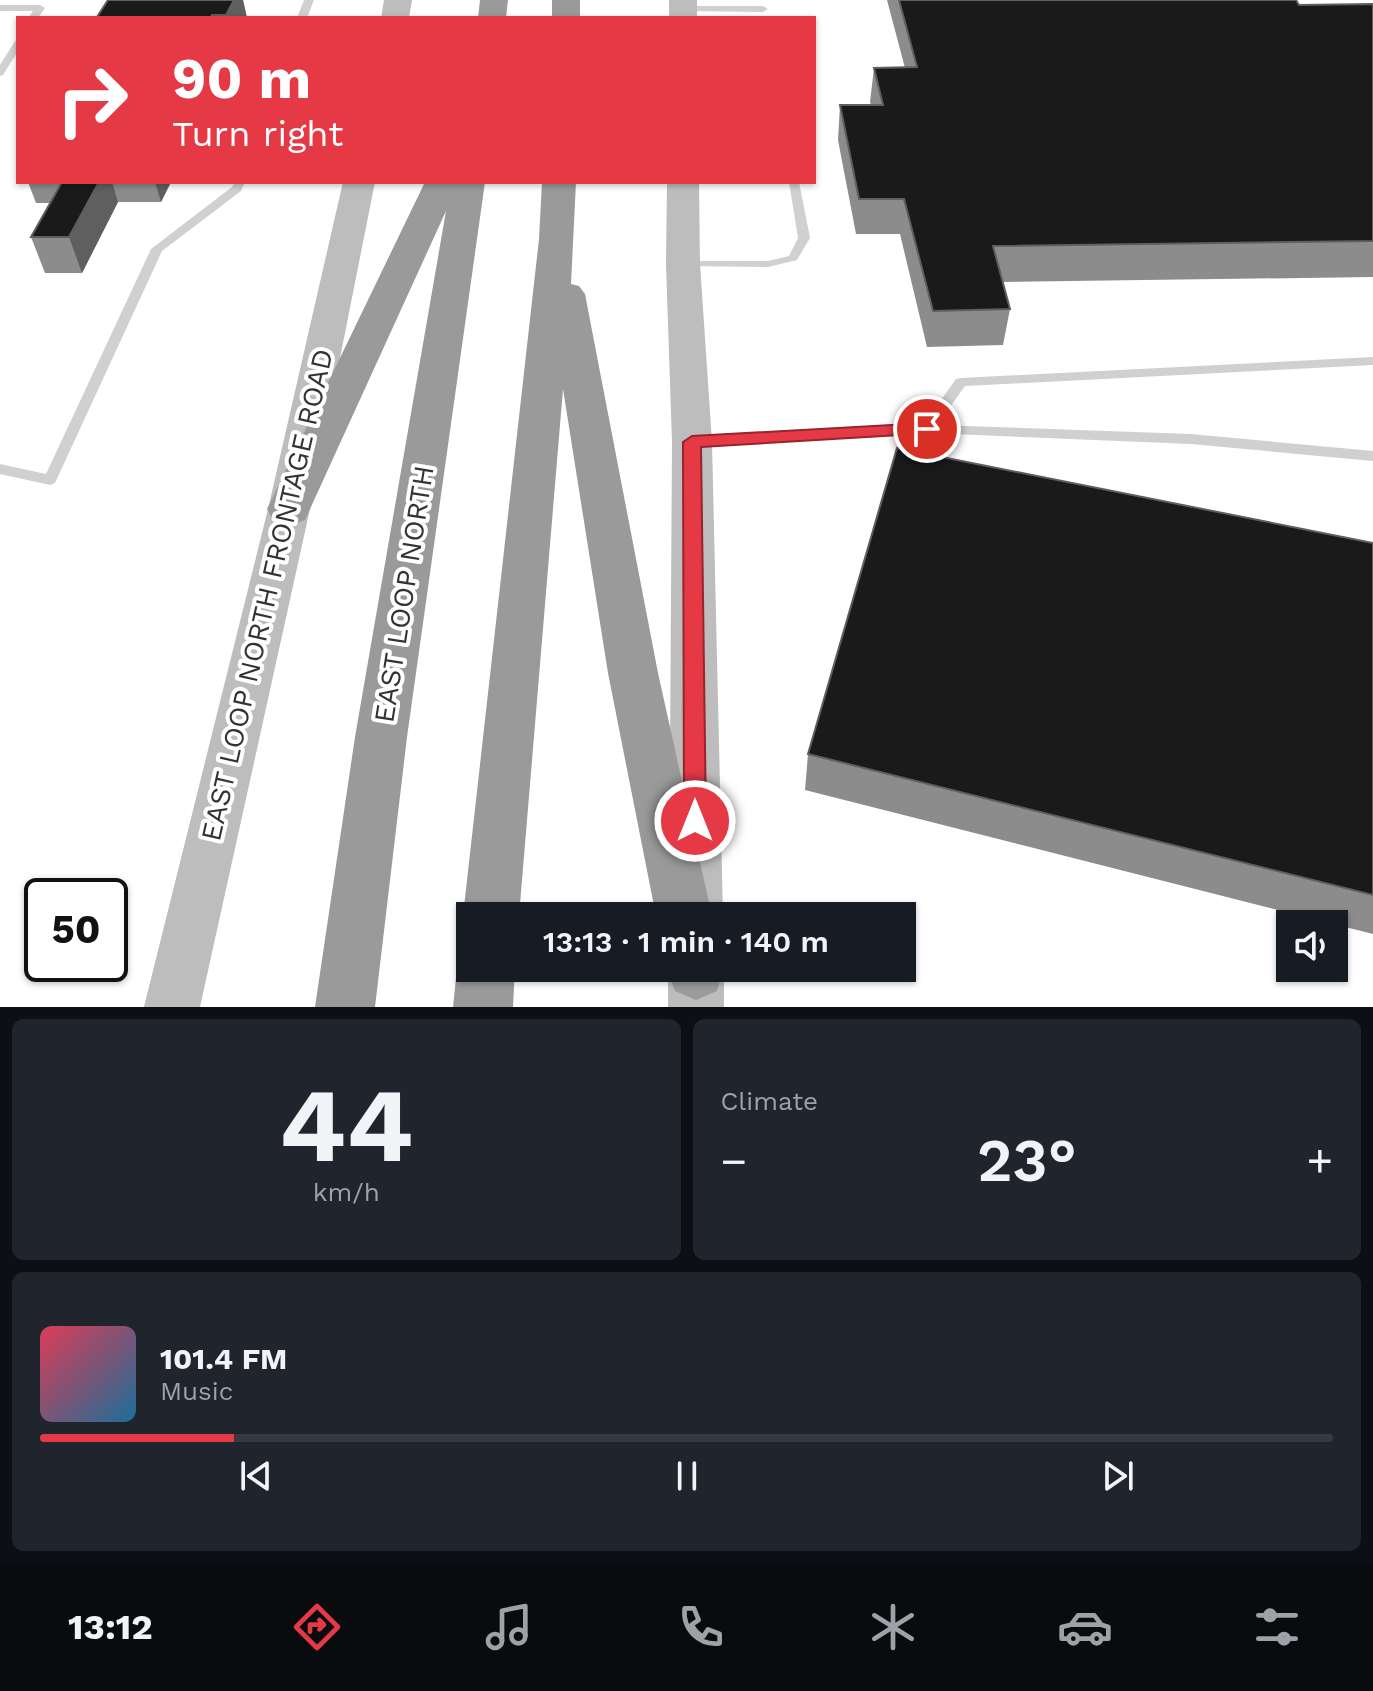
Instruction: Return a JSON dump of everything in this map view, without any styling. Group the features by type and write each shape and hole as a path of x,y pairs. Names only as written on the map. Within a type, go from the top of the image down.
{"highway":[{"path":"289,509 441,184"},
{"name":"EAST LOOP NORTH","path":"345,1007 381,737 468,184"},
{"path":"492,902 557,239 559,184"},
{"path":"557,239 633,673 681,902"},
{"path":"483,1007 485,982"}],"main road":[{"name":"EAST LOOP NORTH FRONTAGE ROAD","path":"172,1007 289,509 359,184"},
{"path":"683,184 683,264 692,442 696,902"}],"lane":[{"path":"0,8 40,8 34,16"},
{"path":"683,9 763,9"},
{"path":"0,73 16,46"},
{"path":"0,469 50,480 157,249 237,189 239,184"},
{"path":"683,264 768,264 793,258 804,238 794,184"},
{"path":"927,429 961,382 1373,361"},
{"path":"692,442 927,429 1191,439 1373,456"}],"building":[{"path":"108,0 234,0 226,15 98,16"},
{"path":"899,0 1296,0 1299,5 1373,4 1373,241 993,246 1010,309 933,311 904,199 859,199 840,105 883,105 874,68 917,67"},
{"path":"61,184 98,184 69,237 31,237"},
{"path":"897,448 1373,543 1373,895 808,754"}],"route":[{"path":"695,821 692,442 927,429"}]}
